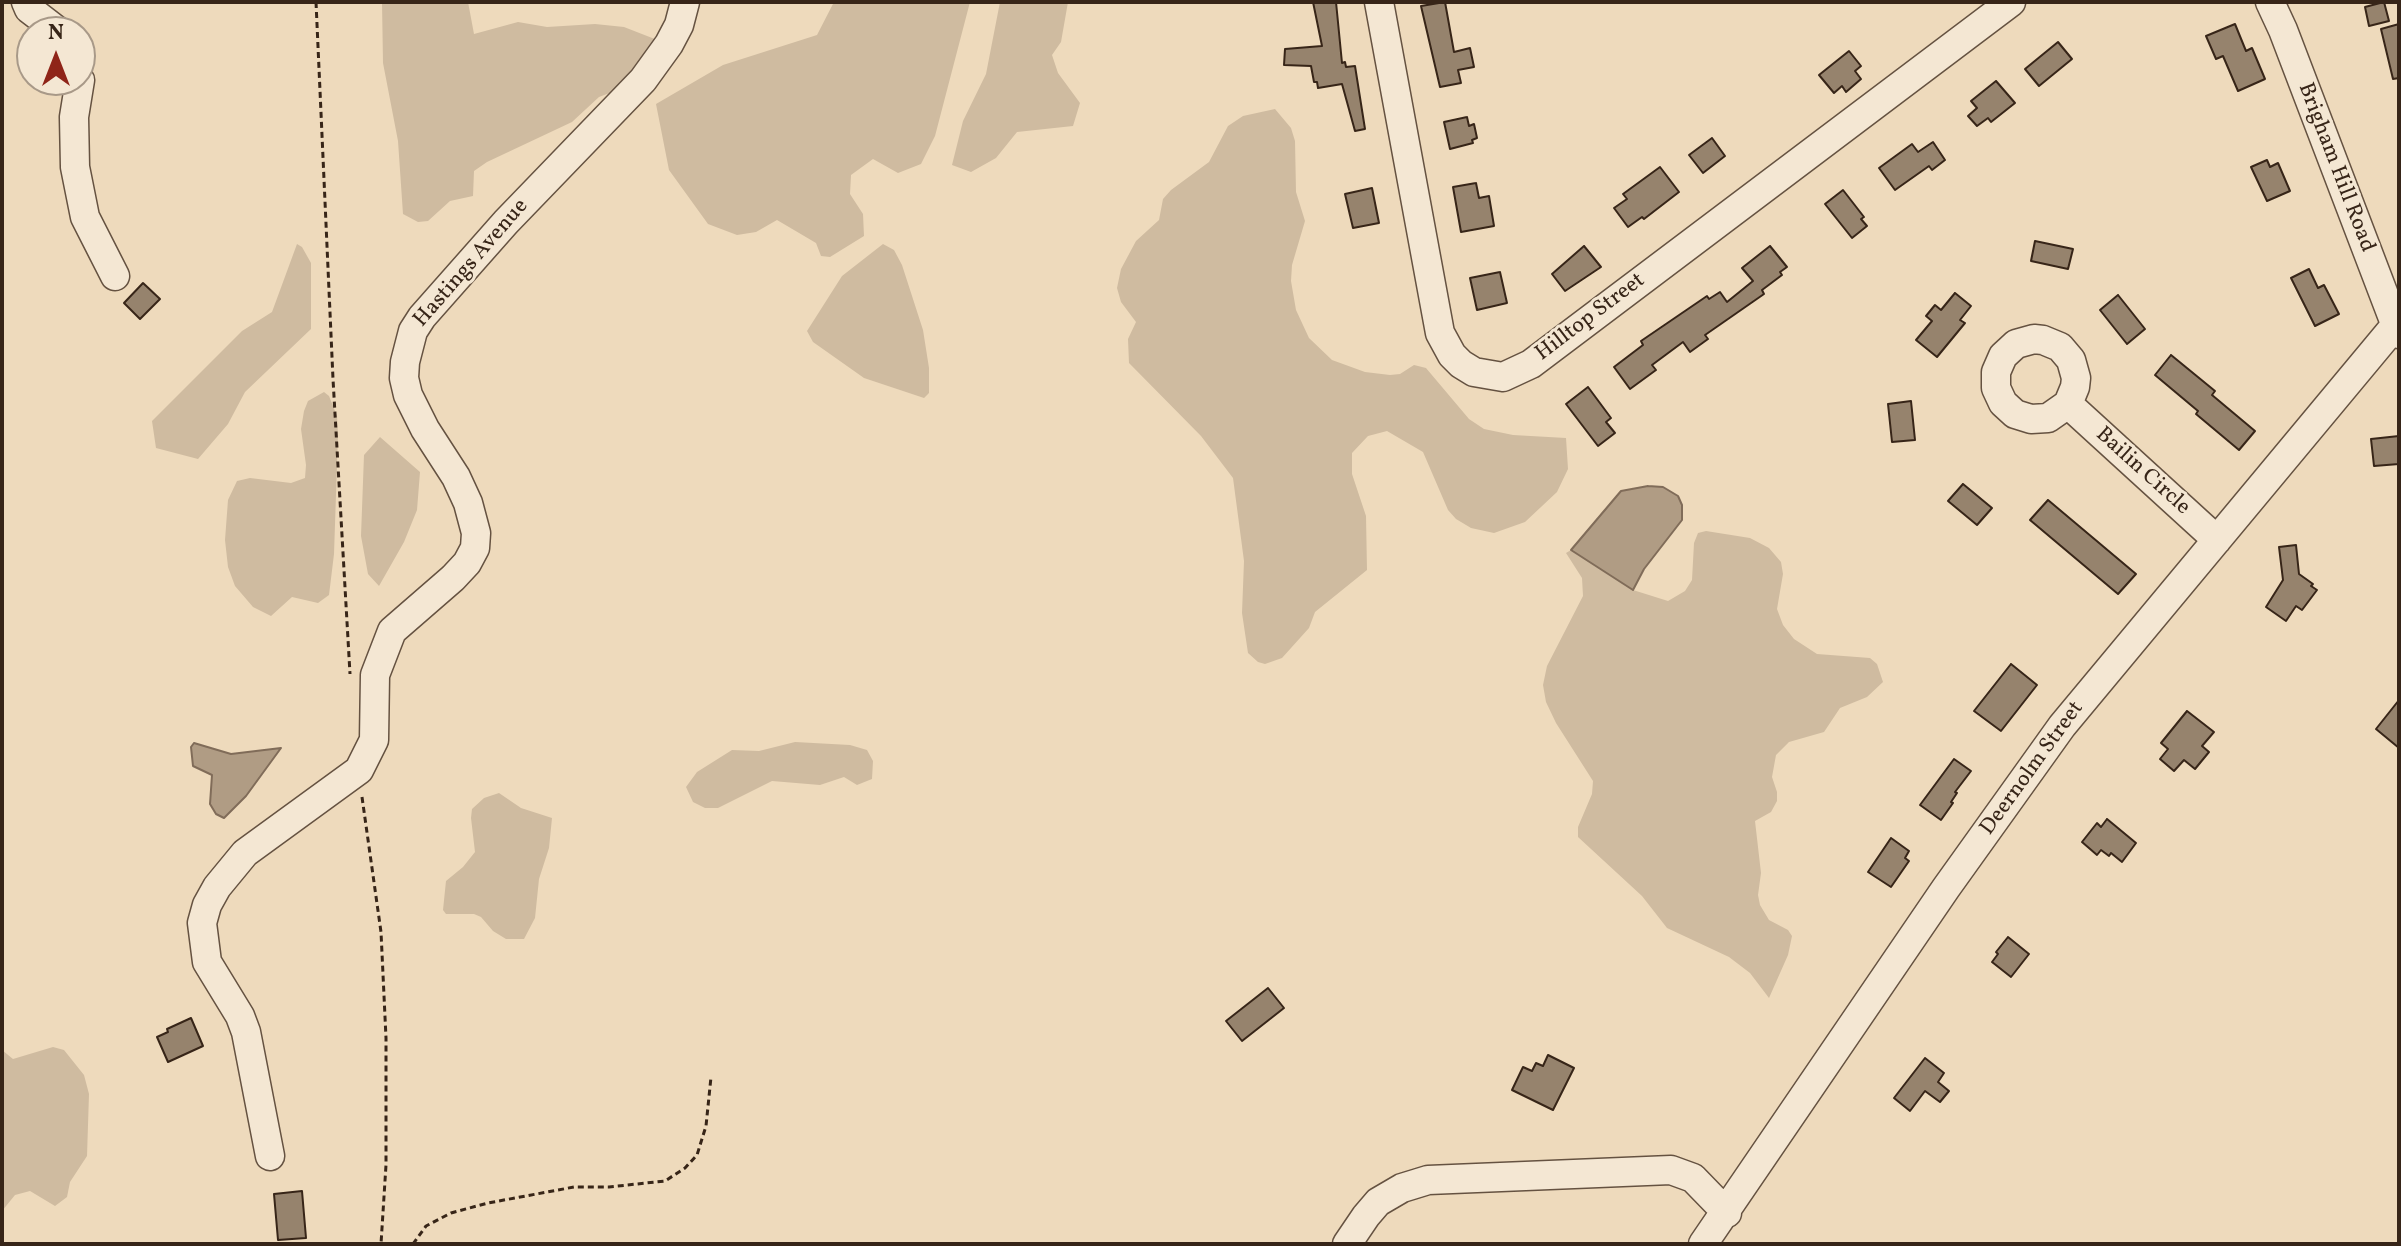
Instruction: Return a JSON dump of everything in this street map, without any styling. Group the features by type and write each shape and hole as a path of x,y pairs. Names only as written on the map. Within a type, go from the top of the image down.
{"street":[{"name":"Hastings Avenue","path":"359,770 374,740 375,675 392,631 453,578 467,563 475,548 476,533 468,503 408,395 404,378 405,362 413,331 506,222 643,80 669,44 679,25 685,2"},
{"name":"Hilltop Street","path":"1379,2 1440,333 1452,355 1461,364 1474,372 1503,377 1531,364 2011,2"},
{"name":"Brigham Hill Road","path":"2270,2 2398,327"},
{"path":"77,96 74,117 75,167 85,217 115,276"},
{"name":"Deernolm Street","path":"1703,1244 1946,888 2062,726 2398,327"},
{"name":"Bailin Circle","path":"2068,404 2217,540"},
{"path":"270,1156 246,1032 240,1016 207,962 202,923 217,887 245,853 359,770"},
{"path":"1347,1244 1378,1202 1402,1188 1428,1180 1671,1170 1693,1178 1727,1213"}],"path":[{"path":"316,2 350,673"},
{"path":"359,770 381,932 386,1038 386,1165 381,1244"},
{"path":"413,1244 426,1226 451,1213 488,1203 574,1187 665,1181 685,1168 697,1155 706,1126 711,1077"}],"shaded area":[{"path":"382,2 468,2 474,34 518,22 547,27 595,24 624,27 665,43 636,83 599,97 572,122 487,162 474,171 473,196 450,201 428,221 418,222 403,214 398,141 383,63"},
{"path":"834,2 970,2 935,136 921,164 898,173 873,159 851,175 850,194 863,214 864,236 830,257 821,256 816,243 777,220 756,232 737,235 708,224 669,170 656,104 723,65 817,35"},
{"path":"1000,2 1068,2 1061,42 1052,55 1058,73 1080,103 1073,126 1017,132 996,158 971,172 952,165 963,121 986,74"},
{"path":"1275,109 1291,128 1295,141 1296,192 1305,221 1292,265 1291,281 1296,310 1309,338 1332,360 1365,372 1390,375 1400,374 1414,365 1426,368 1469,419 1484,429 1513,435 1566,438 1568,469 1557,492 1525,522 1494,533 1471,528 1448,510 1423,452 1387,431 1368,436 1352,453 1352,474 1366,516 1367,570 1315,612 1309,628 1282,658 1265,664 1248,653 1242,613 1244,561 1233,478 1201,436 1129,363 1128,339 1136,322 1121,302 1117,288 1121,269 1136,241 1159,220 1163,199 1209,162 1228,126 1243,116"},
{"path":"297,244 311,263 311,329 245,392 228,424 198,459 156,448 152,421 242,331 272,312"},
{"path":"883,244 894,250 902,265 923,330 929,368 929,393 924,398 864,378 813,342 807,331 842,276"},
{"path":"324,392 329,396 337,416 338,435 334,554 329,595 318,603 292,597 271,616 253,607 235,586 228,567 225,540 228,500 237,481 250,478 291,483 305,478 301,429 304,411 308,401"},
{"path":"380,437 420,472 417,510 404,542 379,586 368,574 361,536 364,455"},
{"path":"1648,486 1663,487 1678,496 1682,505 1682,520 1644,569 1633,590 1571,550 1621,491"},
{"path":"1706,531 1750,538 1769,548 1781,562 1783,574 1777,609 1783,625 1794,639 1817,654 1870,658 1877,664 1883,682 1867,697 1840,708 1824,732 1789,742 1776,755 1772,777 1777,801 1771,812 1755,821 1761,873 1758,895 1769,920 1788,930 1792,936 1788,955 1769,998 1750,973 1729,957 1667,928 1642,896 1578,837 1578,827 1592,794 1593,781 1556,723 1546,702 1543,685 1547,666 1583,596 1582,578 1566,553 1571,550 1633,590 1668,601 1685,591 1692,580 1694,543 1698,533"},
{"path":"795,742 850,745 867,750 873,761 872,779 857,785 844,777 820,785 772,781 718,808 705,808 693,802 686,787 697,772 732,750 759,751"},
{"path":"194,743 231,754 281,748 246,796 224,818 216,814 210,804 212,775 193,766 191,747"},
{"path":"499,793 521,808 552,818 549,848 539,879 535,918 524,939 506,939 474,914 446,914 443,910 446,881 475,852 472,809 484,798"},
{"path":"53,1047 64,1050 84,1075 89,1094 87,1156 70,1182 67,1197 55,1206 30,1191 15,1195 2,1211 2,1050 13,1059"}],"building":[{"path":"1313,2 1336,2 1342,63 1345,62 1346,67 1355,66 1365,129 1355,131 1342,84 1318,88 1311,66 1284,65 1285,49 1322,46"},
{"path":"1445,2 1454,52 1470,48 1474,67 1458,70 1461,83 1440,87 1421,6"},
{"path":"2384,2 2389,21 2369,26 2365,7"},
{"path":"2235,24 2246,51 2252,48 2265,79 2238,91 2223,56 2216,59 2206,36"},
{"path":"2399,24 2399,78 2393,79 2381,29"},
{"path":"2058,42 2072,59 2039,86 2025,69"},
{"path":"1849,51 1861,66 1855,71 1861,79 1846,92 1842,86 1834,93 1819,75"},
{"path":"1996,81 2015,103 1991,122 1988,118 1977,126 1968,116 1977,108 1971,101"},
{"path":"1467,117 1469,126 1474,124 1477,138 1472,140 1473,143 1450,149 1444,122"},
{"path":"1712,138 1725,156 1703,173 1689,155"},
{"path":"1933,142 1945,160 1932,170 1929,166 1895,190 1879,168 1912,144 1918,152"},
{"path":"2267,160 2270,167 2278,163 2290,191 2267,201 2251,167"},
{"path":"1660,167 1679,192 1644,219 1642,217 1628,227 1614,208 1627,199 1623,194"},
{"path":"1476,183 1479,198 1489,196 1494,226 1461,232 1453,187"},
{"path":"1372,188 1379,223 1353,228 1345,194"},
{"path":"1843,190 1864,217 1861,219 1867,226 1852,238 1825,204"},
{"path":"2035,241 2073,249 2068,269 2031,261"},
{"path":"1584,246 1601,267 1565,291 1552,274"},
{"path":"1770,246 1787,267 1780,272 1782,275 1762,290 1764,294 1705,335 1708,339 1690,352 1683,342 1652,365 1656,370 1630,389 1614,367 1643,345 1641,341 1707,296 1709,299 1720,292 1727,302 1753,281 1742,268"},
{"path":"2309,269 2318,288 2324,285 2339,314 2315,326 2291,278"},
{"path":"1500,272 1507,303 1477,310 1470,278"},
{"path":"143,283 160,299 140,319 124,303"},
{"path":"1955,293 1971,306 1960,320 1965,323 1937,357 1916,340 1932,321 1926,316 1935,305 1941,310"},
{"path":"2118,295 2145,329 2127,344 2100,310"},
{"path":"2171,355 2215,391 2212,395 2255,431 2239,450 2155,375"},
{"path":"1588,387 1611,418 1606,422 1615,433 1598,446 1566,404"},
{"path":"1911,401 1915,440 1892,442 1888,404"},
{"path":"2399,436 2399,464 2374,466 2371,439"},
{"path":"1963,484 1992,508 1977,525 1948,501"},
{"path":"2048,500 2136,574 2118,594 2030,520"},
{"path":"2296,545 2299,574 2317,590 2302,610 2296,606 2286,621 2266,607 2283,580 2279,547"},
{"path":"2011,664 2037,685 2001,731 1974,711"},
{"path":"2399,700 2399,748 2376,729"},
{"path":"2187,711 2214,732 2202,746 2209,752 2195,769 2184,760 2174,771 2160,759 2168,749 2161,743"},
{"path":"1954,759 1971,771 1955,792 1953,803 1941,820 1920,805"},
{"path":"2107,819 2136,843 2122,862 2101,850 2097,855 2082,842 2097,823 2101,827"},
{"path":"1891,838 1909,851 1905,858 1909,861 1891,887 1868,872"},
{"path":"2008,937 2029,954 2011,977 1992,962"},
{"path":"1268,988 1284,1008 1242,1041 1226,1021"},
{"path":"191,1018 203,1046 168,1062 157,1037"},
{"path":"1548,1055 1574,1068 1553,1110 1512,1090 1523,1067 1532,1071 1536,1063 1543,1066"},
{"path":"1925,1058 1944,1073 1938,1082 1949,1091 1940,1102 1925,1091 1910,1111 1894,1098"},
{"path":"302,1191 306,1238 278,1240 274,1194"}]}
